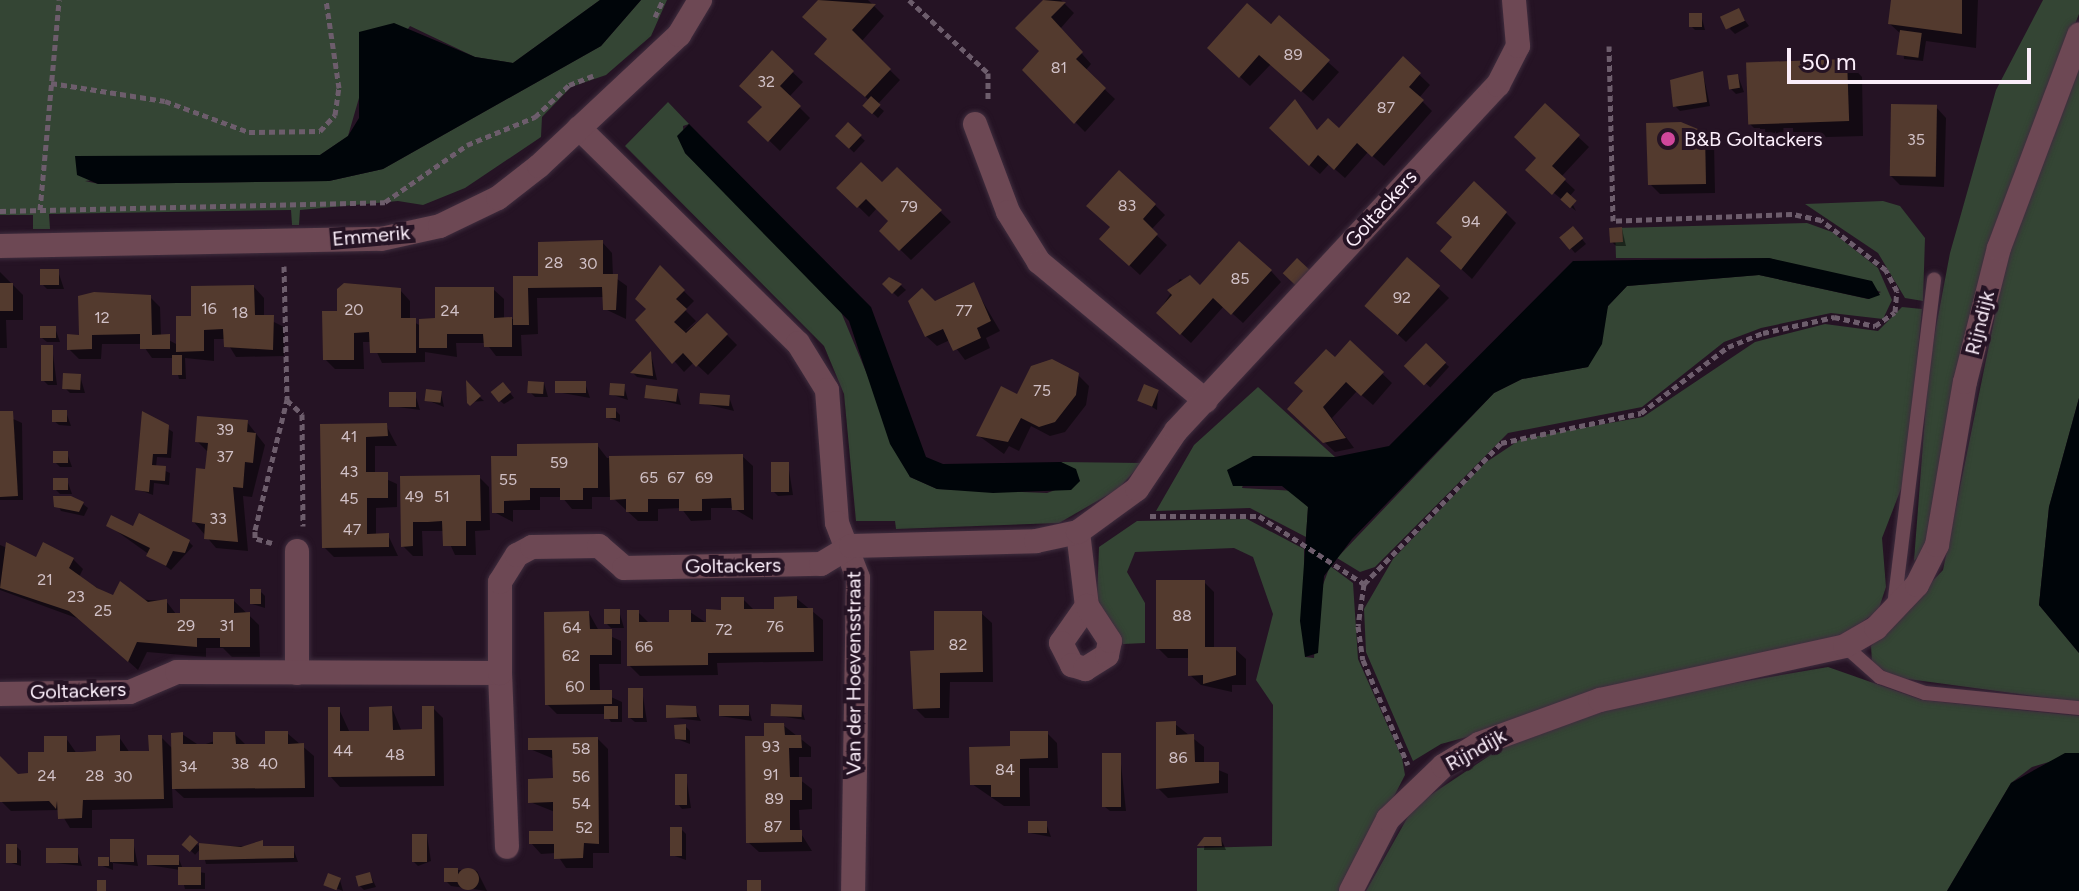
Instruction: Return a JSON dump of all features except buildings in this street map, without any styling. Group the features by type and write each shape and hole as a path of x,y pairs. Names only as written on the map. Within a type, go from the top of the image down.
{"street":[{"name":"Emmerik","path":"0,246 381,239 450,222 498,198 579,128 679,35 700,0"},
{"name":"Goltackers","path":"507,847 500,673 500,582 517,555 532,547 599,546 624,568 821,564 851,546 1036,541 1078,532 1122,503 1206,401 1498,85 1518,46 1514,0"},
{"name":"Rijndijk","path":"1351,891 1388,819 1418,788 1479,744 1525,724 1845,646 1894,610 1937,545 1965,382 1999,248 2079,35"},
{"path":"975,124 1008,212 1039,262 1206,401"},
{"name":"Van der Hoevensstraat","path":"579,128 814,362 833,422 837,523 851,546 858,578 853,891"},
{"path":"1078,532 1087,606"},
{"path":"297,551 297,673"},
{"name":"Goltackers","path":"0,694 130,692 177,672 500,673"}],"lane":[{"path":"1894,610 1934,279"},
{"path":"1845,646 1880,677 1925,693 2079,708"}],"path":[{"path":"40,210 59,0"},
{"path":"51,83 165,101 249,132 320,131 335,115 339,88 326,0"},
{"path":"909,0 988,73 989,98 975,124"},
{"path":"1418,788 1363,660 1358,626 1364,584 1501,443 1641,413 1741,340 1834,317 1875,326 1895,312 1897,291 1886,270 1821,220 1792,214 1613,221 1609,46"},
{"path":"0,211 295,206 397,199 467,145 535,117 553,99"},
{"path":"287,400 302,414 297,551 255,538 287,400 284,261 295,259 295,206"},
{"path":"1122,503 1147,516 1250,514 1287,531 1364,584"}],"green space":[{"path":"0,0 600,0 513,63 475,57 410,26 359,98 348,136 320,155 85,181 99,184 329,181 383,169 601,46 641,0 667,0 651,36 606,75 571,87 542,117 541,137 465,188 423,205 398,201 300,210 299,225 292,225 291,210 49,214 50,229 33,229 33,215 0,215"},
{"path":"2043,0 2079,0 2079,14 2011,184 1929,545 1914,561 1929,364 1950,253 1996,90"},
{"path":"2079,60 2079,398 2049,507 2039,605 2079,653 2079,702 1893,677 1872,662 1871,646 1943,570 2006,262"},
{"path":"668,102 689,124 683,126 685,153 836,300 910,477 937,489 1047,493 1080,481 1061,462 1142,463 1118,489 1059,523 896,529 895,521 856,521 844,394 824,346 625,146"},
{"path":"1883,201 1900,206 1925,238 1923,301 1905,298 1878,253 1805,204"},
{"path":"1807,223 1832,232 1878,268 1892,300 1883,319 1831,313 1761,328 1724,342 1642,407 1508,433 1375,567 1360,572 1337,558 1494,393 1522,379 1588,367 1608,306 1627,286 1759,275 1868,299 1881,292 1769,258 1616,258 1615,228"},
{"path":"1902,307 1922,309 1906,476 1882,538 1886,587 1878,611 1843,635 1441,744 1413,761 1366,652 1364,609 1393,559 1485,463 1521,439 1643,417 1755,342 1825,324 1878,331"},
{"path":"1258,387 1335,457 1253,456 1242,488 1295,491 1308,507 1306,537 1250,508 1156,511 1194,445"},
{"path":"1247,519 1304,549 1305,657 1314,658 1318,598 1330,566 1353,583 1358,659 1402,758 1405,775 1345,891 1197,891 1197,848 1272,846 1273,705 1256,680 1273,614 1253,557 1234,548 1135,552 1127,572 1145,603 1145,643 1123,644 1097,599 1099,547 1137,521"},
{"path":"1828,667 1922,700 2079,716 2079,753 2032,767 2011,783 1947,891 1366,891 1414,806 1516,738 1648,698"}],"shaded area":[{"path":"600,0 641,0 601,46 383,169 329,181 98,184 77,175 75,156 320,155 348,136 359,118 359,32 394,23 475,57 513,63"},
{"path":"689,124 871,307 926,457 943,464 1061,462 1076,469 1080,481 1071,490 993,493 937,489 910,477 890,444 849,321 685,153 677,136"},
{"path":"1769,258 1872,281 1880,295 1869,299 1759,275 1627,286 1608,306 1602,344 1588,367 1522,379 1494,393 1352,539 1324,576 1318,653 1305,657 1300,621 1308,507 1282,486 1233,486 1227,470 1253,456 1335,457 1389,446 1573,261"},
{"path":"2079,398 2079,653 2039,605 2049,507"},
{"path":"2065,753 2079,753 2079,891 1947,891 2011,783"}],"place":[{"name":"B&B Goltackers","path":"1668,139"}]}
